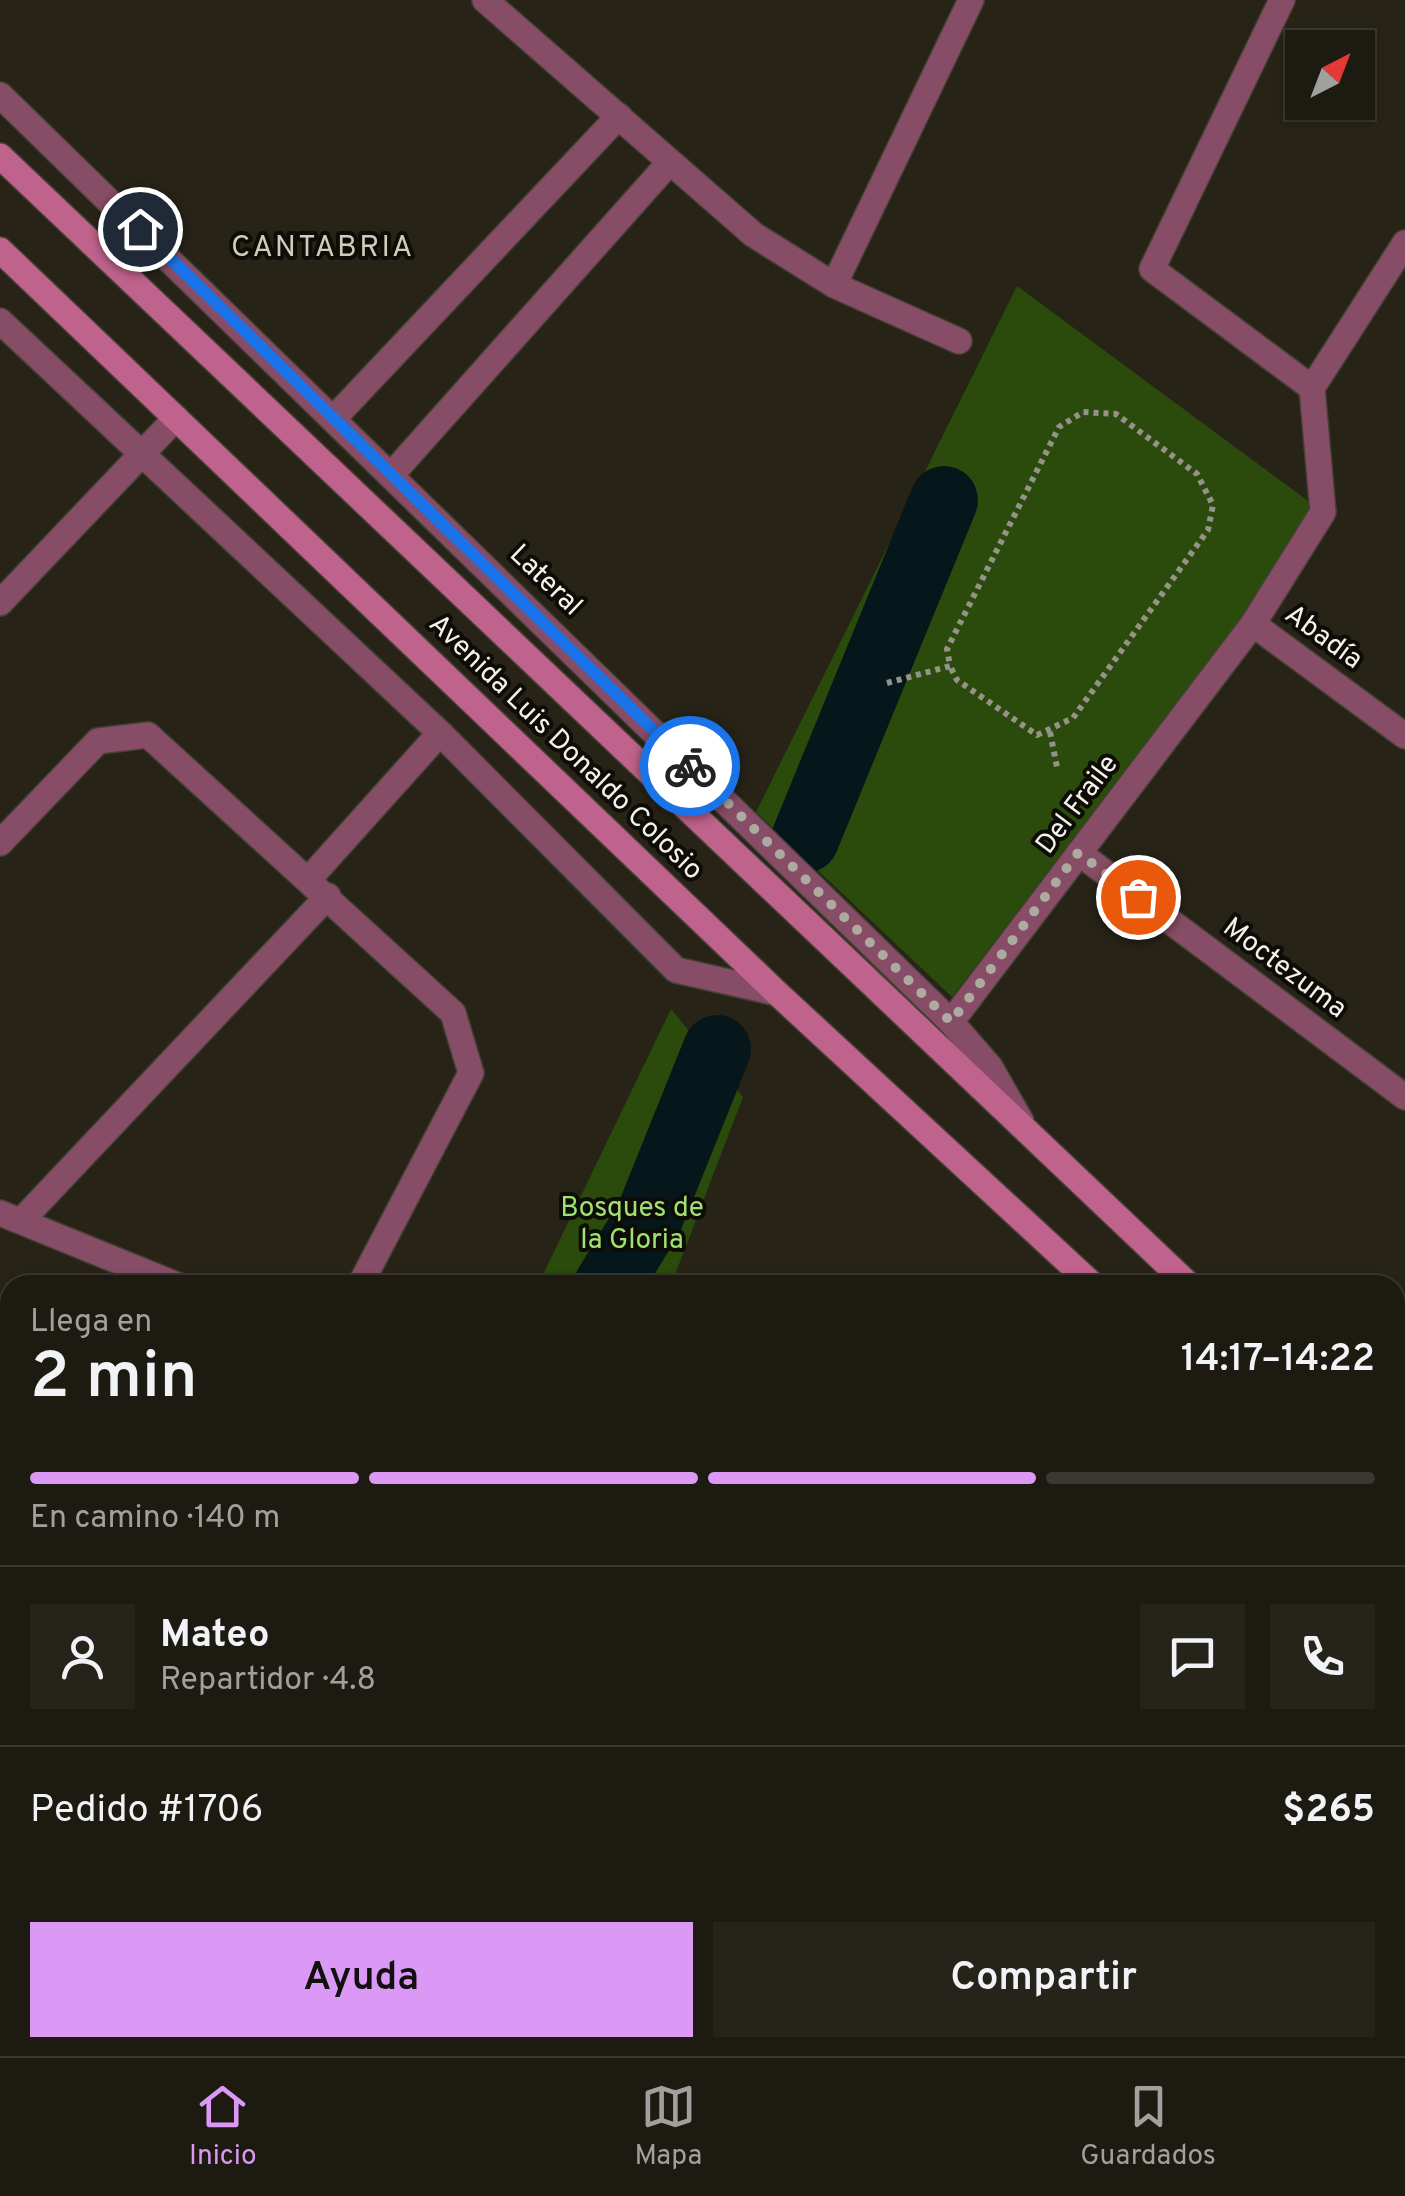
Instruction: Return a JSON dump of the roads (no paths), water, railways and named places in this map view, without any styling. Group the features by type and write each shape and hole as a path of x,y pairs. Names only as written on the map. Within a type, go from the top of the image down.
{"street":[{"path":"485,0 754,235 834,286 959,341"},
{"path":"834,286 971,0"},
{"path":"1282,0 1152,269 1312,388 1405,243"},
{"name":"Lateral","path":"0,95 336,417 951,1022 990,1067 1026,1130"},
{"path":"336,417 619,116"},
{"name":"Avenida Luis Donaldo Colosio","path":"0,156 1178,1275"},
{"path":"393,474 669,163"},
{"name":"Avenida Luis Donaldo Colosio","path":"0,250 778,993 1082,1275"},
{"path":"0,321 440,733 676,970 778,993"},
{"name":"Del Fraile","path":"951,1022 1253,624 1324,512 1312,388"},
{"path":"0,604 176,418"},
{"name":"Abadía","path":"1253,624 1405,736"},
{"path":"152,1275 10,1217 319,888 440,733"},
{"path":"0,843 98,740 148,736 454,1013 471,1073 365,1275"},
{"name":"Moctezuma","path":"1078,853 1405,1098"}],"waterway":[{"path":"805,839 944,500"},
{"path":"614,1275 649,1218 717,1049"}],"district":[{"name":"CANTABRIA","path":"323,248"}],"park label":[{"name":"Bosques de la Gloria","path":"632,1225"}]}
